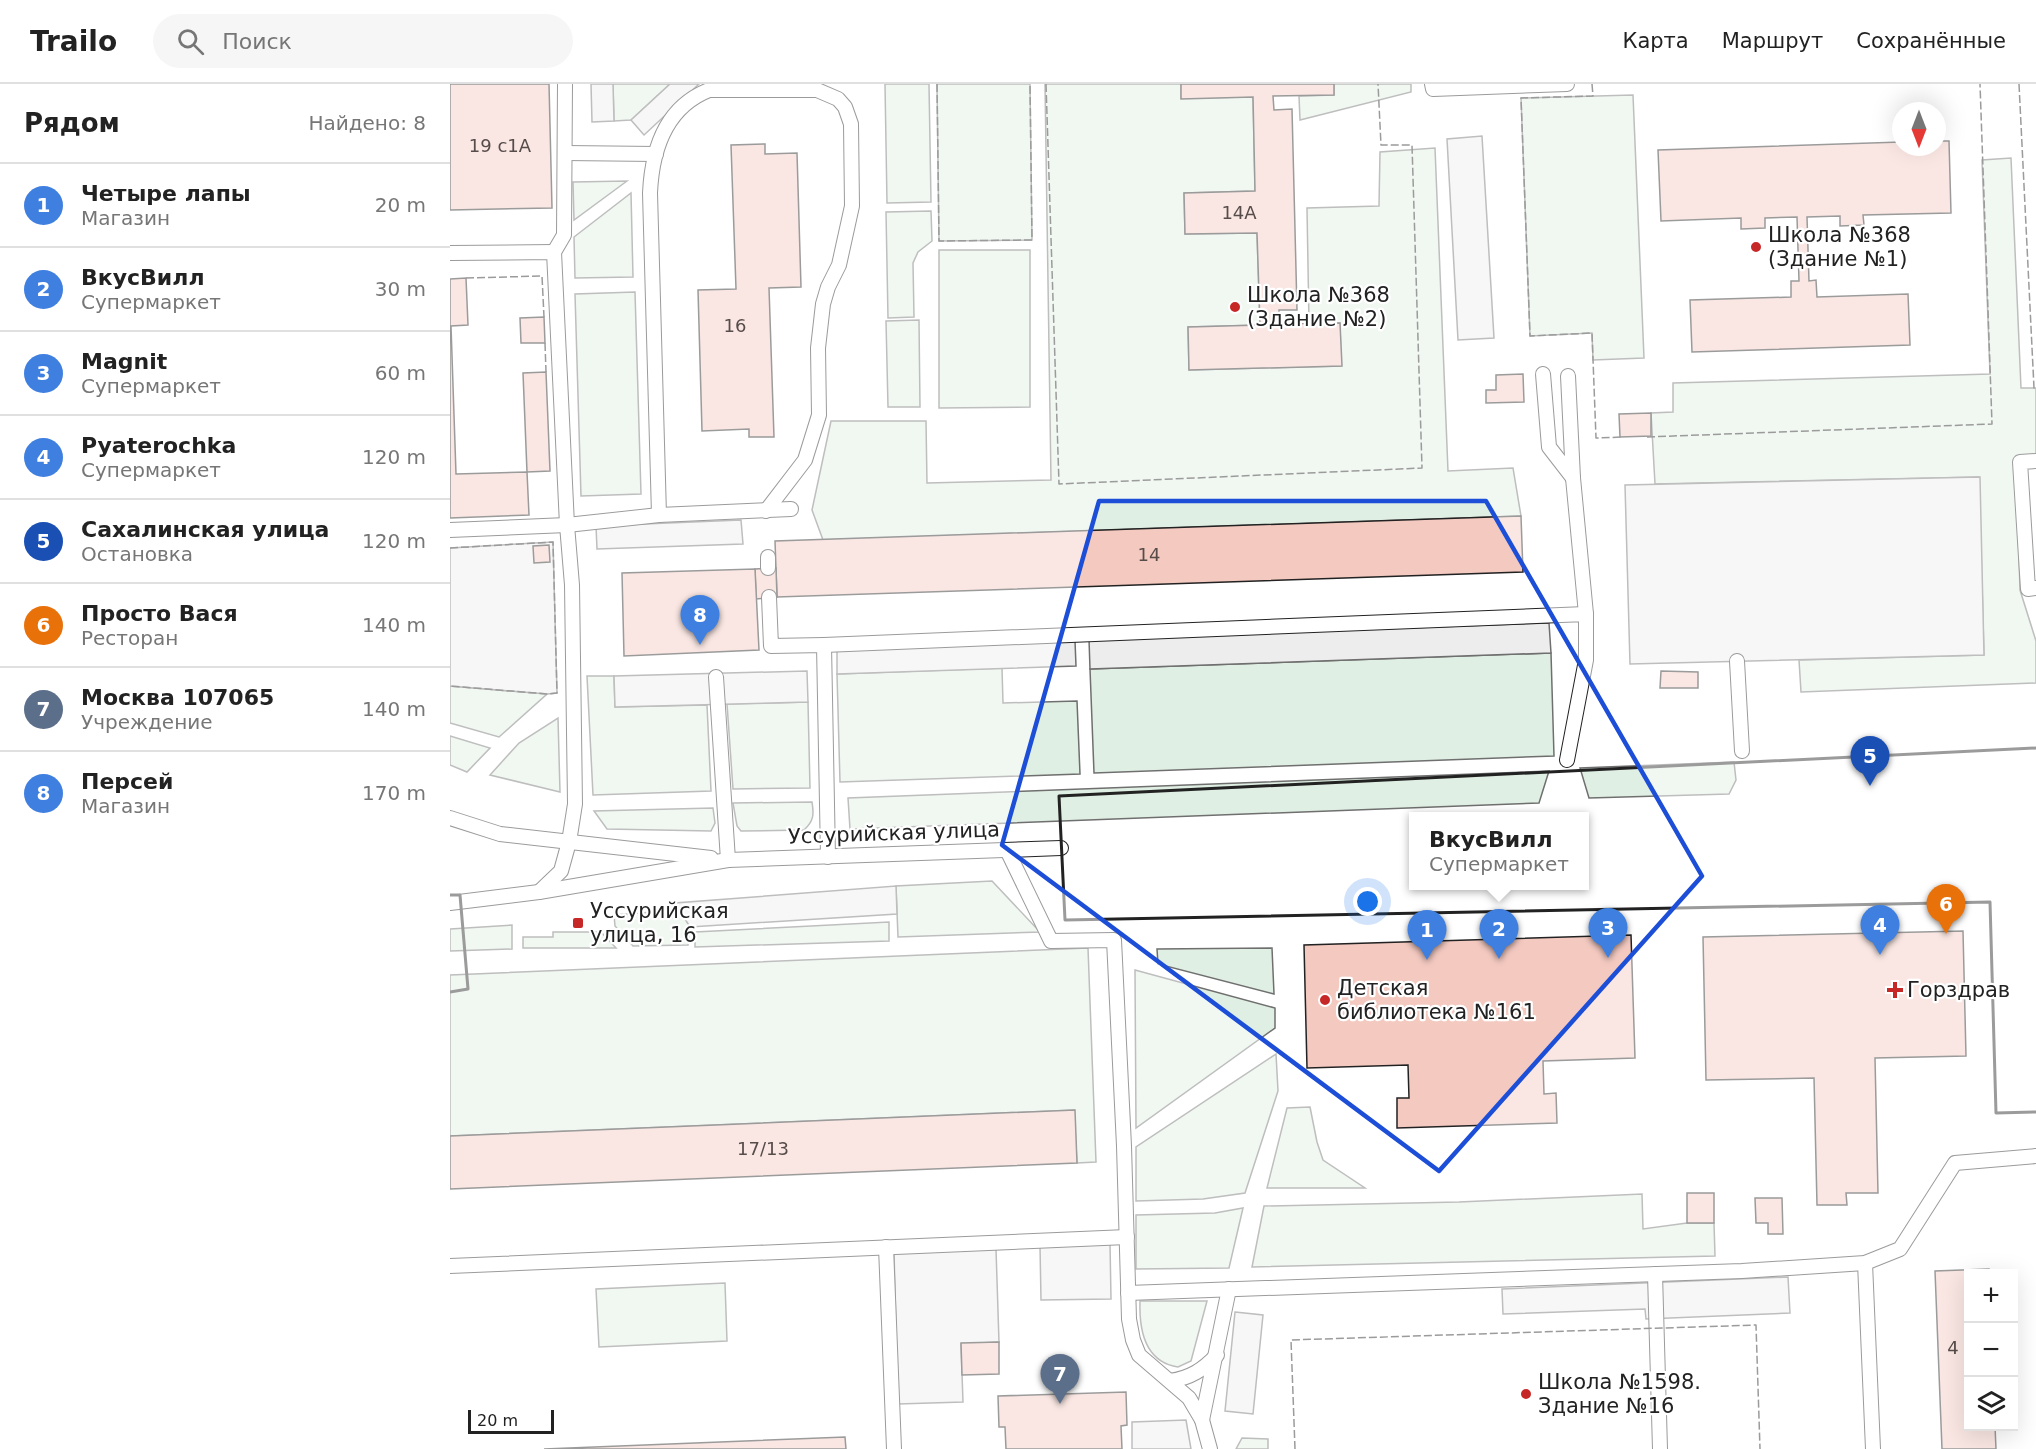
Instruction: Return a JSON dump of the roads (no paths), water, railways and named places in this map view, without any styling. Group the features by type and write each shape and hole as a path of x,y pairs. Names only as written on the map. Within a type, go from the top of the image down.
{"lane":[{"path":"539,892 561,871 569,842 574,804 572,585 554,252 564,235 565,84"},
{"path":"1432,84 1433,89 1567,84"},
{"path":"659,515 650,193 651,171 665,126 678,109 695,96 709,90 818,90 838,99 845,108 851,124 852,206 839,265 828,287 823,304 818,348 819,415 805,460 766,511"},
{"path":"565,153 656,154"},
{"path":"450,253 554,252"},
{"path":"1543,374 1549,447 1573,478"},
{"path":"1567,760 1586,660 1586,614 1573,478 1568,376"},
{"path":"2036,461 2020,462 2028,589 2036,588"},
{"path":"450,530 567,525 659,515 791,509"},
{"path":"769,597 771,646 1586,614"},
{"path":"824,645 828,856"},
{"path":"1737,661 1742,752"},
{"path":"716,676 728,860"},
{"name":"Уссурийская улица","path":"450,818 500,834 728,860"},
{"name":"Уссурийская улица","path":"450,903 539,892 728,860 1061,848"},
{"path":"1007,850 1051,942 1114,940 1129,1319 1139,1355 1189,1398 1202,1420 1210,1449"},
{"path":"1128,1293 1742,1271 1865,1263 1900,1249 1954,1162 2036,1156"},
{"path":"450,1266 1127,1237"},
{"path":"886,1248 894,1449"},
{"path":"1865,1263 1873,1449"},
{"path":"1655,1274 1660,1449"},
{"path":"1202,1420 1229,1289"},
{"path":"1170,1381 1185,1379 1205,1368 1216,1355"}],"place":[{"name":"Школа №368 (Здание №1)","path":"1756,247"},
{"name":"Школа №368 (Здание №2)","path":"1235,307"},
{"name":"Персей","path":"700,645"},
{"name":"Сахалинская улица","path":"1870,786"},
{"name":"Уссурийская улица, 16","path":"578,923"},
{"name":"Просто Вася","path":"1946,934"},
{"name":"Pyaterochka","path":"1880,955"},
{"name":"Magnit","path":"1608,958"},
{"name":"ВкусВилл","path":"1499,959"},
{"name":"Четыре лапы","path":"1427,960"},
{"name":"Горздрав","path":"1895,990"},
{"name":"Детская библиотека №161","path":"1325,1000"},
{"name":"Школа №1598. Здание №16","path":"1526,1394"},
{"name":"Москва 107065","path":"1060,1404"}]}
